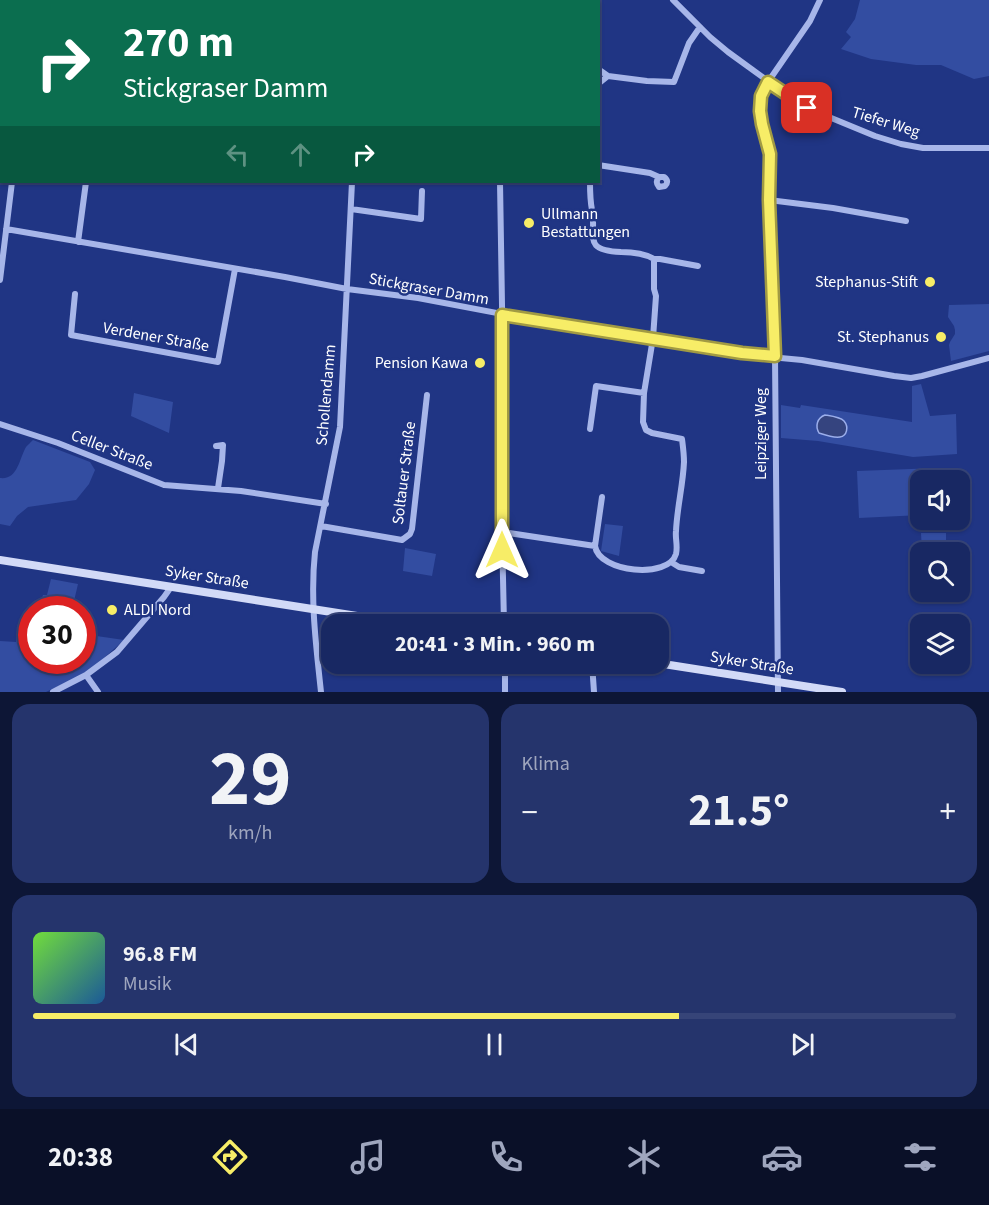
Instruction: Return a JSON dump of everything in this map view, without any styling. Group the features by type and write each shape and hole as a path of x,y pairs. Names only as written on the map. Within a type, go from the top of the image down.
{"main road":[{"name":"Syker Straße","path":"0,560 345,614"},
{"name":"Syker Straße","path":"669,665 842,692"}],"street":[{"name":"Tiefer Weg","path":"673,0 728,52 807,108 875,136 901,144 923,148 989,148"},
{"name":"Leipziger Weg","path":"778,692 775,356 769,200 770,154 760,111 761,96 768,82 810,21 820,0"},
{"path":"600,70 608,76 674,82 689,43 700,27"},
{"path":"600,82 608,76"},
{"path":"600,165 650,173 658,177"},
{"path":"0,280 12,183"},
{"path":"78,242 86,183"},
{"name":"Schollendamm","path":"321,692 313,609 313,571 340,427 352,183"},
{"path":"500,183 504,614"},
{"path":"590,183 592,236 598,247 698,266"},
{"path":"351,209 421,219 422,191"},
{"path":"769,200 906,221"},
{"name":"Stickgraser Damm","path":"6,230 347,289 418,298 502,315 894,376 911,378 989,358"},
{"path":"602,497 595,551 603,559 618,567 646,570 670,562 676,554 677,547 675,532 684,462 682,439 645,430 643,422 644,393 653,338 656,296 654,259"},
{"name":"Verdener Straße","path":"75,294 71,335 218,362 235,269"},
{"path":"590,429 596,386 644,393"},
{"name":"Soltauer Straße","path":"321,526 402,540 410,534 427,395"},
{"name":"Celler Straße","path":"0,424 58,443 164,485 218,488 326,504"},
{"path":"216,446 223,445 218,488"},
{"path":"502,532 595,546"},
{"path":"670,562 679,567 702,572"},
{"path":"53,692 86,675 117,652 171,587"},
{"path":"505,674 505,692"},
{"path":"593,674 594,692"},
{"path":"86,675 99,692"}],"shaded area":[{"path":"860,0 989,0 989,76 974,79 941,65 916,65 871,59 841,49 851,37 846,32 855,19"},
{"path":"989,304 989,351 951,361 949,345 955,330 948,317 949,305"},
{"path":"921,384 930,416 956,414 957,454 913,457 818,441 781,438 781,405 800,408 801,405 912,422 912,386"},
{"path":"134,393 173,402 169,433 131,416"},
{"path":"825,415 844,421 847,428 846,433 835,437 819,433 818,422"},
{"path":"33,440 90,462 95,470 89,484 76,500 28,507 10,526 0,524 0,478 11,476 26,447"},
{"path":"938,468 938,470 910,470 910,516 859,518 857,471"},
{"path":"605,524 623,526 619,556 601,551"},
{"path":"921,533 946,533 946,542 921,542"},
{"path":"405,548 436,554 432,576 403,571"},
{"path":"51,579 78,584 75,596 43,596 47,595"},
{"path":"18,624 18,674 83,674 46,692 0,692 0,641 16,642"},
{"path":"96,636 124,640 96,665"}],"place":[{"name":"Ullmann Bestattungen","path":"529,223"},
{"name":"Stephanus-Stift","path":"930,282"},
{"name":"St. Stephanus","path":"941,337"},
{"name":"Pension Kawa","path":"480,363"},
{"name":"ALDI Nord","path":"112,610"}],"route":[{"path":"502,550 502,315 759,356 775,356 769,200 770,154 762,124 761,96 768,82 807,108"}]}
